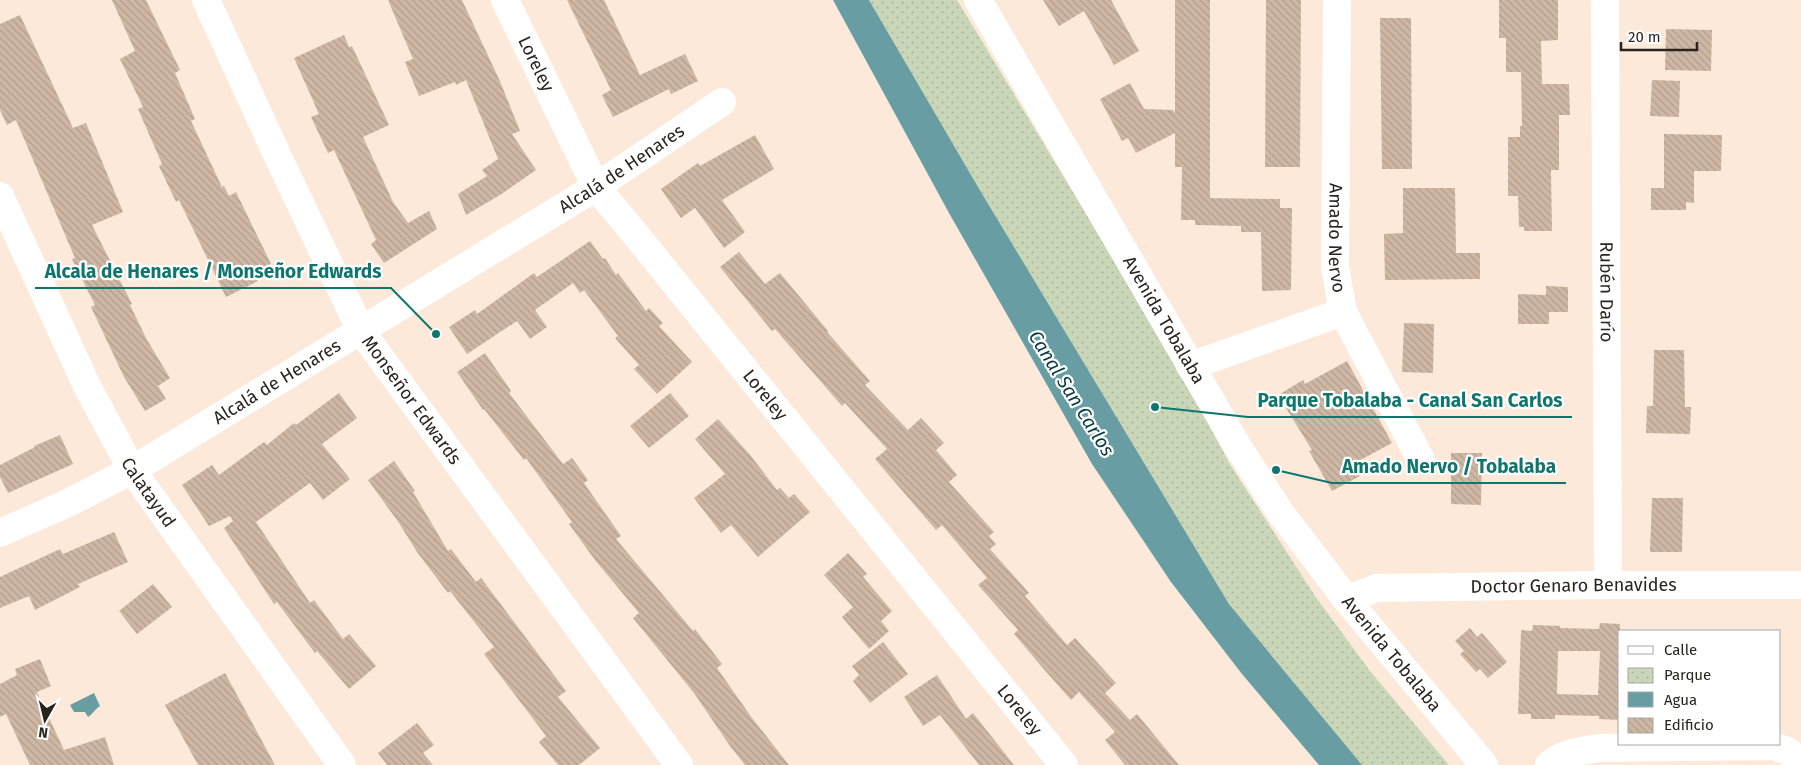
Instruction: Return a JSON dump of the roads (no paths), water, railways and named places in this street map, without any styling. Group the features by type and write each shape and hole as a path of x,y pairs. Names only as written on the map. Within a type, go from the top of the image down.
{"street":[{"name":"Monseñor Edwards","path":"206,0 361,331 679,765"},
{"name":"Loreley","path":"505,0 596,187 1064,765"},
{"name":"Avenida Tobalaba","path":"978,0 1190,366 1238,447 1280,512 1347,600 1484,765"},
{"name":"Amado Nervo","path":"1190,366 1343,312 1335,267 1337,0"},
{"name":"Rubén Darío","path":"1605,0 1608,585"},
{"name":"Alcalá de Henares","path":"0,533 68,503 132,470 596,187 722,102"},
{"name":"Calatayud","path":"0,196 87,386 132,470 342,765"},
{"path":"1343,312 1421,460"},
{"name":"Doctor Genaro Benavides","path":"1347,600 1376,588 1801,585"},
{"path":"1549,765 1555,760 1574,752 1600,748 1774,746 1788,751 1801,763"}],"water":[{"name":"Canal San Carlos","path":"833,0 869,0 978,187 1229,604 1362,765 1319,765 1242,674 1171,582 1092,464 949,213"},
{"path":"94,693 100,706 91,715 88,717 85,712 74,712 70,705"}],"place":[{"name":"Alcala de Henares / Monseñor Edwards","path":"436,334"},
{"name":"Parque Tobalaba - Canal San Carlos","path":"1155,407"},
{"name":"Amado Nervo / Tobalaba","path":"1276,470"}]}
